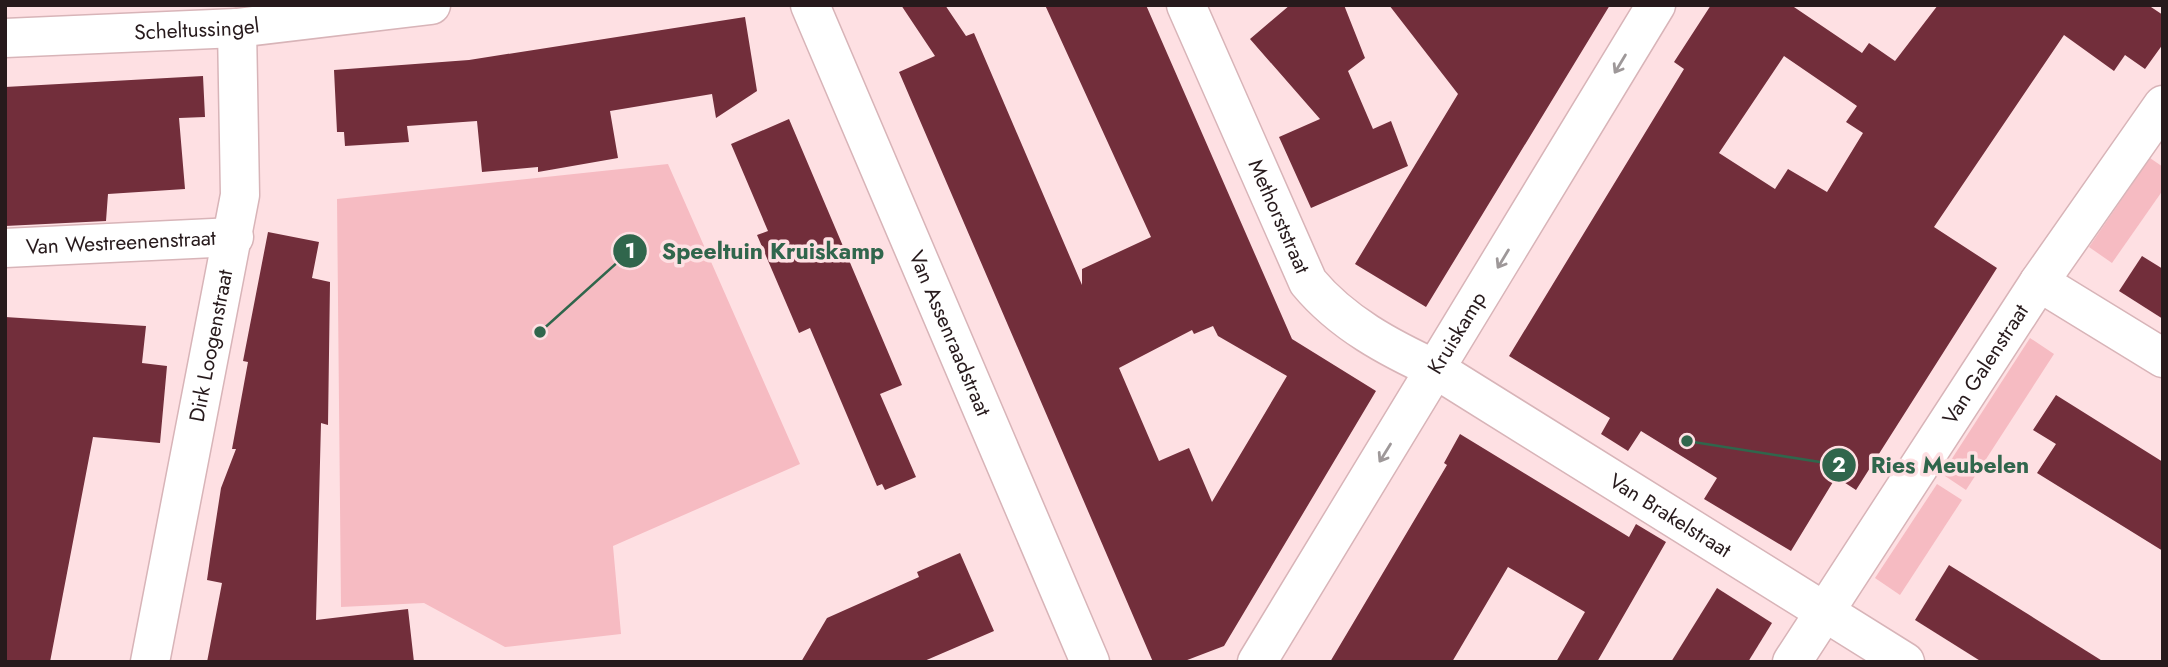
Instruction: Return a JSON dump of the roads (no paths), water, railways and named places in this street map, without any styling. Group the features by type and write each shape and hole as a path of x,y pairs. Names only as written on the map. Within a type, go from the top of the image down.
{"street":[{"name":"Scheltussingel","path":"5,38 237,28 431,5"},
{"name":"Van Assenraadstraat","path":"810,5 1090,662"},
{"name":"Methorststraat","path":"1186,5 1308,282 1326,304 1386,346 1437,370"},
{"name":"Kruiskamp","path":"1258,662 1656,5"},
{"name":"Dirk Loogenstraat","path":"150,662 240,195 237,28"},
{"name":"Van Galenstraat","path":"1792,662 2039,282 2163,105"},
{"name":"Van Westreenenstraat","path":"5,248 234,237"},
{"path":"2039,282 2163,358"},
{"name":"Van Brakelstraat","path":"1437,370 1905,662"}],"place":[{"name":"Speeltuin Kruiskamp","path":"540,332"},
{"name":"Ries Meubelen","path":"1687,441"}]}
